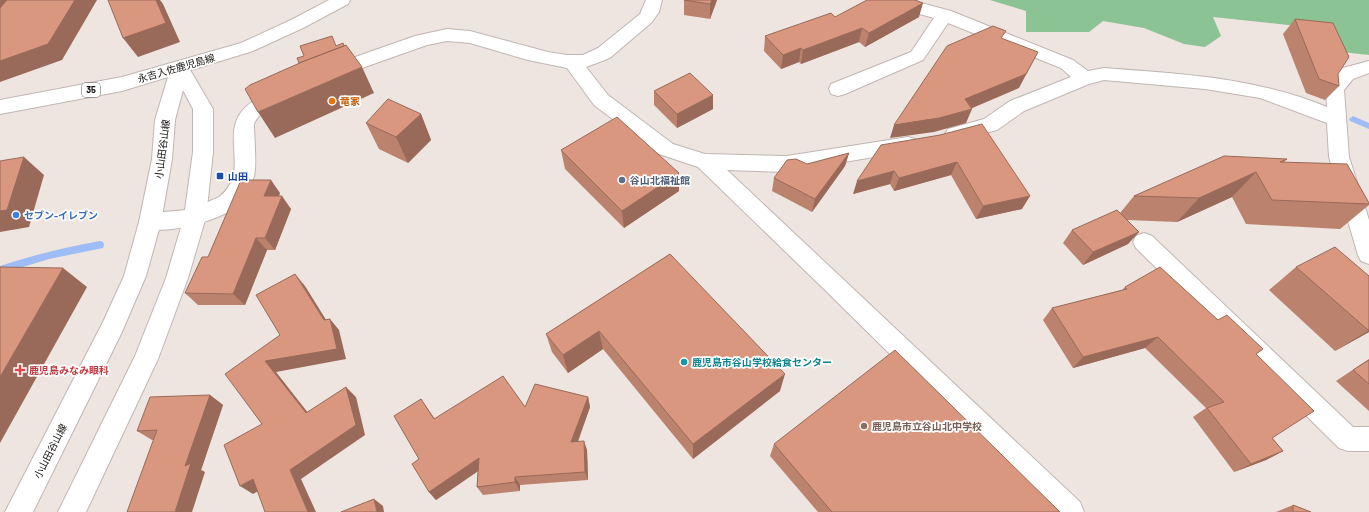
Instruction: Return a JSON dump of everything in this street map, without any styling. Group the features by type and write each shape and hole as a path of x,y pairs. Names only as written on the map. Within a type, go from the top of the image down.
{"street":[{"name":"永吉入佐鹿児島線","path":"0,107 122,84 180,68 247,47 297,24 342,0"},
{"path":"150,222 195,218 226,203 237,190 244,175 244,124 247,116 259,105 359,60 428,38 443,35 466,37 557,60 573,62 586,61 598,57 646,18 650,12 654,0"},
{"path":"889,0 945,15 1067,64 1085,78"},
{"path":"838,88 917,56 945,15"},
{"path":"573,62 601,100 624,118 666,149 705,162 787,164 933,140 990,125 1016,106 1085,78 1104,74 1205,82 1262,92 1313,109 1337,119"},
{"path":"1369,67 1358,69 1346,74 1335,89 1339,157 1369,255"},
{"path":"72,512 146,359 177,278 195,218 203,152 203,109 180,68"},
{"name":"小山田谷山線","path":"19,512 113,327 135,276 150,222 162,159 165,120 180,68"},
{"path":"705,162 834,284 1070,512"},
{"path":"1144,242 1348,439 1369,439"}],"green space":[{"path":"990,0 1369,0 1369,55 1333,51 1316,28 1213,17 1221,36 1205,47 1184,44 1144,28 1103,21 1089,32 1026,32 1026,11"}],"building":[{"path":"7,0 75,0 48,44 0,61 0,8"},
{"path":"108,0 156,0 166,23 123,38"},
{"path":"684,0 712,0 710,4"},
{"path":"867,0 915,0 923,3 869,33 862,28 803,50 801,48 783,55 765,36 831,13 835,17"},
{"path":"1295,19 1333,23 1349,57 1338,74 1339,86 1319,79"},
{"path":"993,26 1006,31 1001,38 1038,52 1026,74 965,99 972,109 939,118 894,125 947,46"},
{"path":"332,36 336,46 343,43 344,46 299,63 297,58 304,56 300,46"},
{"path":"346,45 362,67 258,112 245,89 250,85 302,62"},
{"path":"690,73 713,95 677,114 654,91"},
{"path":"388,99 421,114 396,137 366,123"},
{"name":"谷山北福祉館","path":"617,117 679,173 622,211 561,150"},
{"path":"982,124 1030,196 983,206 957,162 899,178 894,171 857,181 881,145 940,135"},
{"path":"849,153 815,199 774,178 787,160 796,159 807,164"},
{"path":"1224,156 1287,159 1280,162 1347,164 1369,204 1272,200 1256,172 1199,198 1134,196"},
{"path":"24,157 7,210 0,211 0,161"},
{"path":"241,180 271,180 264,196 282,196 265,238 256,238 233,294 185,293 202,257 208,257"},
{"path":"1117,210 1139,232 1093,252 1072,230"},
{"path":"1335,247 1369,276 1369,330 1296,267"},
{"name":"鹿児島市谷山学校給食センター","path":"670,254 785,374 693,444 599,331 563,355 546,334"},
{"path":"0,267 63,268 0,377"},
{"path":"1160,267 1218,320 1227,315 1263,349 1256,354 1314,411 1272,438 1283,451 1251,464 1207,408 1224,402 1158,337 1083,357 1052,308 1127,289 1125,287"},
{"path":"295,274 324,320 330,319 337,349 265,361 306,413 346,387 356,425 290,470 308,512 265,512 253,479 240,486 224,445 262,424 225,374 280,335 256,295"},
{"name":"鹿児島市立谷山北中学校","path":"895,350 1060,512 832,512 774,444"},
{"path":"1369,360 1369,384 1353,370"},
{"path":"503,376 525,407 535,384 588,397 571,442 584,441 585,472 515,477 515,482 477,487 479,458 429,492 412,464 419,459 394,416 421,399 434,419"},
{"path":"210,395 185,466 191,463 175,512 127,512 157,430 137,431 150,397"},
{"path":"374,499 377,512 341,512"},
{"path":"1293,505 1311,512 1293,512"}],"waterway":[{"path":"1353,119 1369,126"},
{"path":"0,270 49,255 100,245"}],"place":[{"name":"竜家","path":"332,101"},
{"name":"山田","path":"220,176"},
{"name":"谷山北福祉館","path":"622,180"},
{"name":"セブン-イレブン","path":"16,215"},
{"name":"鹿児島市谷山学校給食センター","path":"684,362"},
{"name":"鹿児島みなみ眼科","path":"20,370"},
{"name":"鹿児島市立谷山北中学校","path":"864,426"}]}
